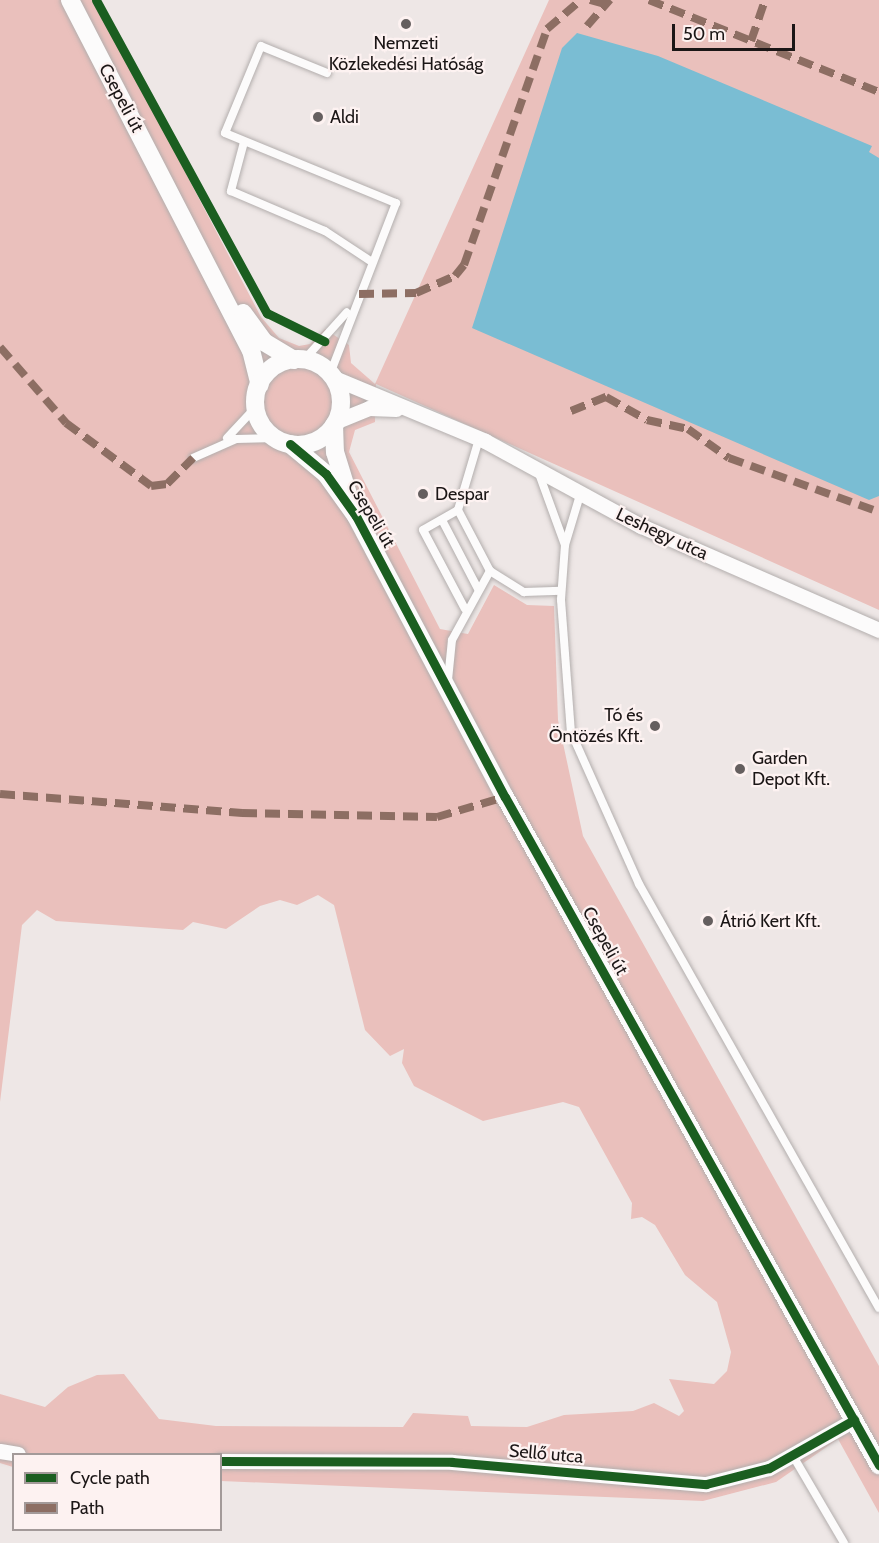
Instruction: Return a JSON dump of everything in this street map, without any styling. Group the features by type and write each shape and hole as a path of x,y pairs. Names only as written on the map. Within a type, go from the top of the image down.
{"street":[{"name":"Csepeli út","path":"70,0 251,350 260,384"},
{"name":"Csepeli út","path":"206,260 264,342 299,360"},
{"path":"299,360 332,376 340,395 335,423 315,441 283,441 262,425 256,407 260,384 270,370 299,360"},
{"name":"Leshegy utca","path":"332,376 480,439 580,495 879,630"},
{"name":"Leshegy utca","path":"335,423 382,407 451,426"},
{"name":"Csepeli út","path":"335,423 338,463 356,516"},
{"name":"Csepeli út","path":"283,441 326,474 356,516 879,1465"},
{"name":"Sellő utca","path":"222,1461 452,1462 676,1485 732,1480 793,1456 854,1420"}],"lane":[{"path":"327,73 261,46 225,133 396,203 355,301 332,376"},
{"path":"244,142 231,191 325,231 372,262"},
{"path":"299,360 355,301"},
{"path":"256,407 233,434 193,458 236,439 283,441"},
{"path":"465,609 423,530 458,510 480,439"},
{"path":"537,469 565,545"},
{"path":"580,495 565,545 561,591 571,732 600,807 879,1308"},
{"path":"458,510 490,571 524,592 561,591"},
{"path":"442,520 478,589"},
{"path":"448,685 452,640 465,609 490,571"},
{"path":"793,1456 844,1543"}],"shaded area":[{"path":"0,0 95,0 261,317 279,338 299,346 310,344 325,329 349,345 351,363 375,384 549,0 879,0 879,610 376,384 375,422 355,430 349,452 440,629 468,634 494,585 527,605 554,606 558,720 583,836 879,1366 879,1513 838,1439 776,1482 703,1501 222,1481 222,1453 12,1453 12,1467 0,1463 0,1394 45,1407 68,1387 97,1375 124,1374 159,1419 216,1426 403,1427 413,1413 468,1416 471,1426 527,1427 564,1415 633,1411 654,1403 679,1416 684,1411 669,1379 714,1384 727,1371 731,1352 717,1302 685,1275 655,1225 642,1217 631,1219 632,1203 579,1107 563,1102 483,1121 414,1086 402,1063 404,1049 390,1056 365,1030 334,905 318,895 297,905 280,900 260,906 226,929 193,922 183,930 56,921 37,910 22,925 0,1102"}],"water":[{"path":"577,33 658,56 872,146 869,152 879,158 879,496 869,500 472,328 562,48"}],"marked path":[{"path":"359,294 416,293 455,276 464,265 547,29 581,0"},
{"path":"590,0 605,4"},
{"path":"587,26 610,0"},
{"path":"649,0 879,92"},
{"path":"751,41 765,0"},
{"path":"0,347 66,423 151,486 167,484 193,458"},
{"path":"571,411 606,397 647,420 688,429 729,458 879,512"},
{"path":"0,794 242,813 437,817 505,797"}],"cycle path":[{"path":"96,0 267,313 324,341"},
{"path":"290,444 326,474 356,516 505,797 879,1465"},
{"path":"222,1461 452,1462 706,1484 769,1468 854,1420"}],"place":[{"name":"Nemzeti Közlekedési Hatóság","path":"406,24"},
{"name":"Aldi","path":"318,117"},
{"name":"Despar","path":"423,494"},
{"name":"Tó és Öntözés Kft.","path":"655,726"},
{"name":"Garden Depot Kft.","path":"740,769"},
{"name":"Átrió Kert Kft.","path":"708,921"}]}
